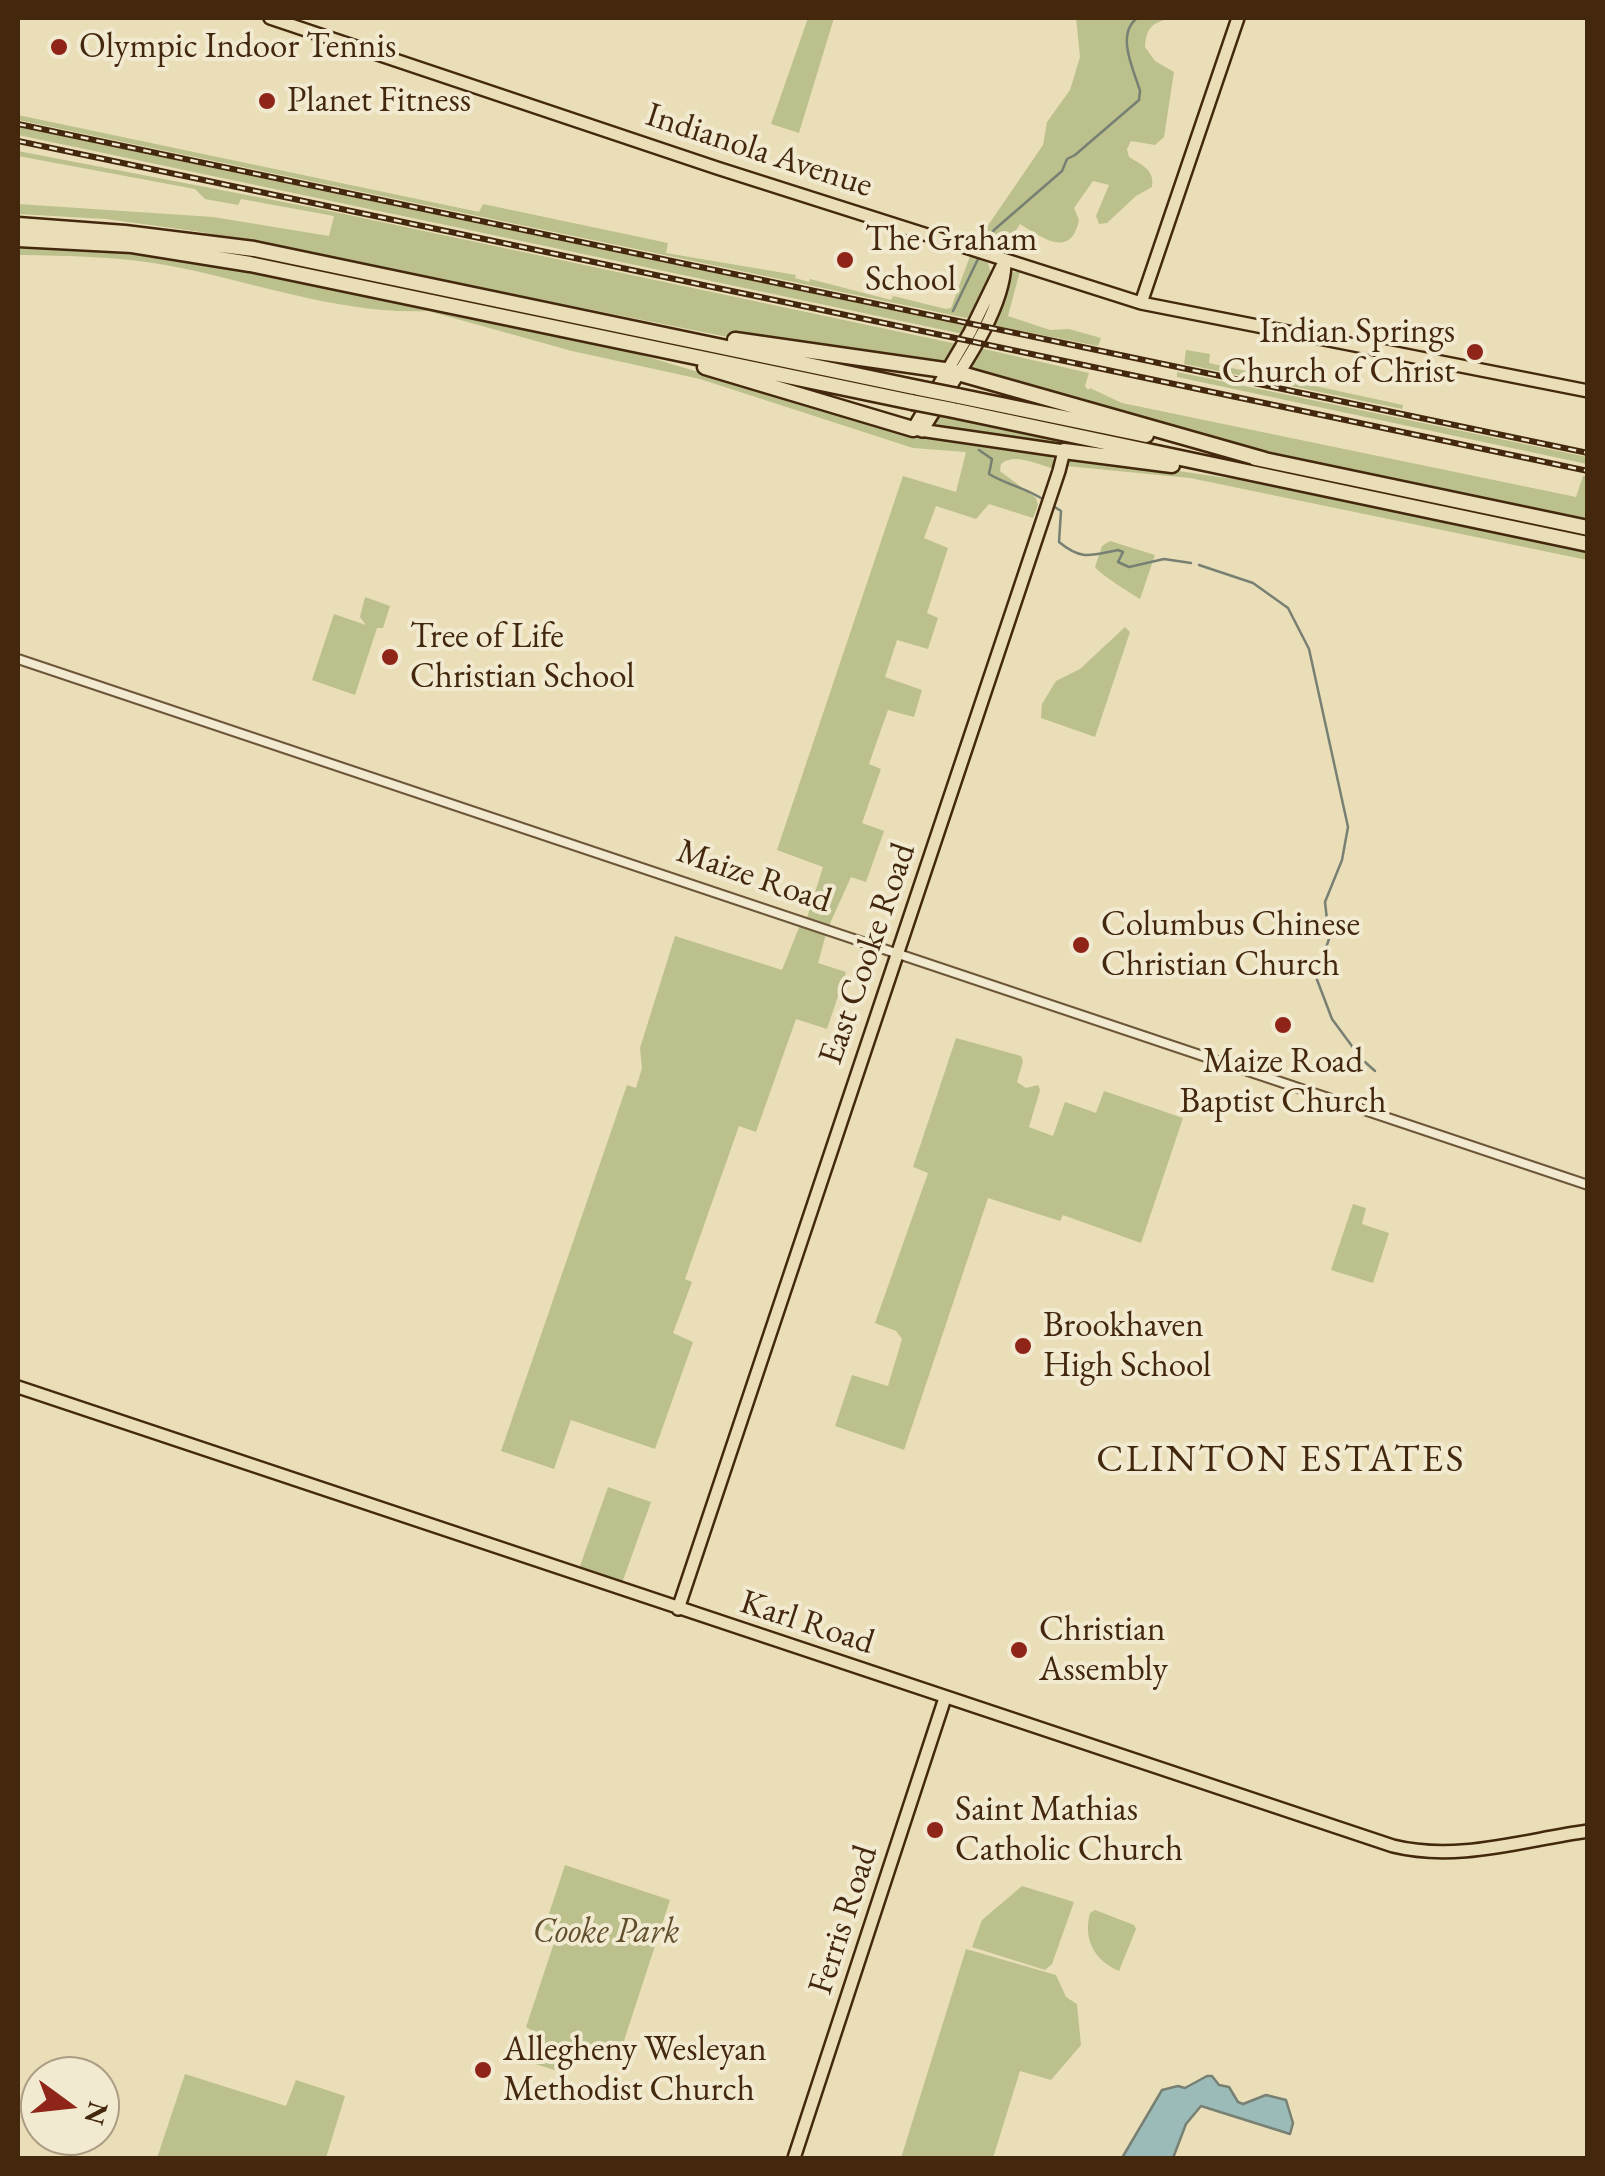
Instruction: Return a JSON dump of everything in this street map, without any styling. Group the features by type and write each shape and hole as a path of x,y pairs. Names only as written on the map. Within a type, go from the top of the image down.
{"highway":[{"path":"18,222 105,226 254,249 619,325 915,395"},
{"path":"18,239 132,244 250,264 638,344 1264,460 1588,528"},
{"path":"619,325 953,372 1264,460"},
{"path":"638,344 775,390 918,430"},
{"path":"956,403 1281,480 1588,544"},
{"path":"1064,451 1281,480"}],"main road":[{"name":"Indianola Avenue","path":"270,18 716,168 1141,303 1588,391"},
{"path":"1141,303 1238,18"},
{"path":"1005,260 1004,276 990,313 918,430 1064,451"},
{"name":"East Cooke Road","path":"678,1609 1064,451"},
{"name":"Karl Road","path":"18,1387 945,1698 1416,1851 1490,1848 1588,1831"},
{"name":"Ferris Road","path":"794,2158 945,1698"}],"street":[{"name":"Maize Road","path":"18,659 1588,1185"}],"green space":[{"path":"808,18 834,18 799,133 771,124"},
{"path":"1076,18 1172,18 1152,26 1145,47 1155,61 1174,72 1164,137 1155,145 1131,141 1127,149 1129,157 1149,172 1152,187 1107,223 1099,224 1096,216 1109,185 1093,181 1074,208 1079,220 1075,232 1062,242 1046,239 1020,224 1004,250 976,243 1043,145 1047,122 1070,90 1080,57"},
{"path":"18,115 479,212 483,204 668,243 666,253 796,275 795,278 809,282 810,279 891,300 893,296 946,309 951,308 970,256 988,263 991,273 971,319 18,120"},
{"path":"18,127 967,326 963,334 18,135"},
{"path":"18,151 325,210 957,344 943,365 733,338 201,232 106,219 18,214 18,204 213,217 329,236 334,216 241,199 238,205 205,199 195,189 18,156"},
{"path":"18,246 132,251 216,264 638,354 917,437 1050,454 1056,465 1055,469 1019,459 1001,464 1000,471 1036,498 1038,505 1033,518 989,504 976,519 936,506 924,538 948,548 927,613 938,618 928,649 897,640 885,677 922,690 914,717 888,710 869,764 881,769 862,823 884,831 866,882 851,877 828,928 806,921 823,867 777,850 903,476 956,492 966,452 913,448 700,379 572,351 428,311 331,303 152,263 18,255"},
{"path":"1020,271 1008,316 1050,330 1069,329 1101,338 1098,346 990,325 1011,273"},
{"path":"980,348 1089,373 1085,386 1088,390 1122,403 1576,497 1583,476 1587,476 1587,521 1185,433 974,373 968,365"},
{"path":"1186,350 1210,354 1209,363 1403,405 1402,409 1184,364"},
{"path":"1177,372 1587,457 1587,464 1177,377"},
{"path":"937,414 1138,456 943,428 935,423"},
{"path":"1069,457 1234,479 1587,551 1587,560 1190,478 1066,466"},
{"path":"1110,541 1155,555 1140,599 1095,567 1102,546"},
{"path":"365,597 390,606 383,628 377,628 355,695 312,680 334,614 366,625 360,617"},
{"path":"1125,627 1130,632 1095,737 1041,718 1042,704 1056,681 1080,669"},
{"path":"800,925 826,934 818,963 846,972 827,1029 796,1019 756,1132 739,1126 685,1279 692,1282 673,1333 693,1342 655,1449 571,1420 554,1469 501,1451 627,1085 636,1088 642,1068 640,1048 675,936 782,970"},
{"path":"956,1038 1021,1056 1017,1082 1026,1088 1038,1085 1040,1090 1029,1127 1053,1136 1065,1102 1096,1113 1104,1091 1183,1118 1141,1243 1063,1215 1060,1221 988,1198 904,1450 835,1426 852,1375 888,1386 902,1339 896,1331 875,1323 928,1173 913,1167"},
{"path":"1353,1204 1366,1208 1362,1224 1389,1233 1373,1283 1331,1270"},
{"path":"608,1487 651,1502 622,1583 579,1569"},
{"name":"Cooke Park","path":"565,1865 670,1900 618,2059 597,2057 554,2070 523,2060 533,2031 526,2027 557,1934 544,1929"},
{"path":"1022,1886 1074,1902 1052,1964 1045,1970 972,1947 982,1920"},
{"path":"1095,1910 1136,1929 1119,1971 1092,1948 1088,1923"},
{"path":"966,1949 1056,1975 1066,1997 1077,2004 1081,2045 1051,2080 1020,2071 993,2158 901,2158"},
{"path":"185,2074 286,2106 296,2080 345,2096 326,2158 157,2158"}],"water":[{"path":"1207,2076 1229,2087 1243,2104 1266,2095 1286,2100 1293,2123 1290,2134 1201,2106 1186,2124 1173,2158 1122,2158 1162,2090 1185,2088"}],"waterway":[{"path":"984,246 994,230 1062,171 1067,159 1139,100 1127,44 1127,34 1136,19"},
{"path":"953,311 978,259"},
{"path":"979,450 992,459 989,474 1044,500"},
{"path":"1053,506 1061,511 1059,542 1074,552 1087,555 1118,550 1123,552 1118,562 1129,567 1164,559 1191,563"},
{"path":"1199,565 1253,583 1288,608 1309,649 1348,827 1342,860 1325,902 1327,920"},
{"path":"1328,928 1330,936 1316,977 1332,1019 1360,1057"},
{"path":"1365,1062 1375,1071"}],"railway":[{"path":"18,124 1588,453"},
{"path":"18,141 1588,471"}],"place":[{"name":"Olympic Indoor Tennis","path":"59,47"},
{"name":"Planet Fitness","path":"267,101"},
{"name":"The Graham School","path":"845,260"},
{"name":"Indian Springs Church of Christ","path":"1475,352"},
{"name":"Tree of Life Christian School","path":"390,657"},
{"name":"Columbus Chinese Christian Church","path":"1081,945"},
{"name":"Maize Road Baptist Church","path":"1283,1025"},
{"name":"Brookhaven High School","path":"1023,1346"},
{"name":"Christian Assembly","path":"1019,1650"},
{"name":"Saint Mathias Catholic Church","path":"935,1830"},
{"name":"Allegheny Wesleyan Methodist Church","path":"483,2070"}],"district":[{"name":"CLINTON ESTATES","path":"1281,1461"}]}
